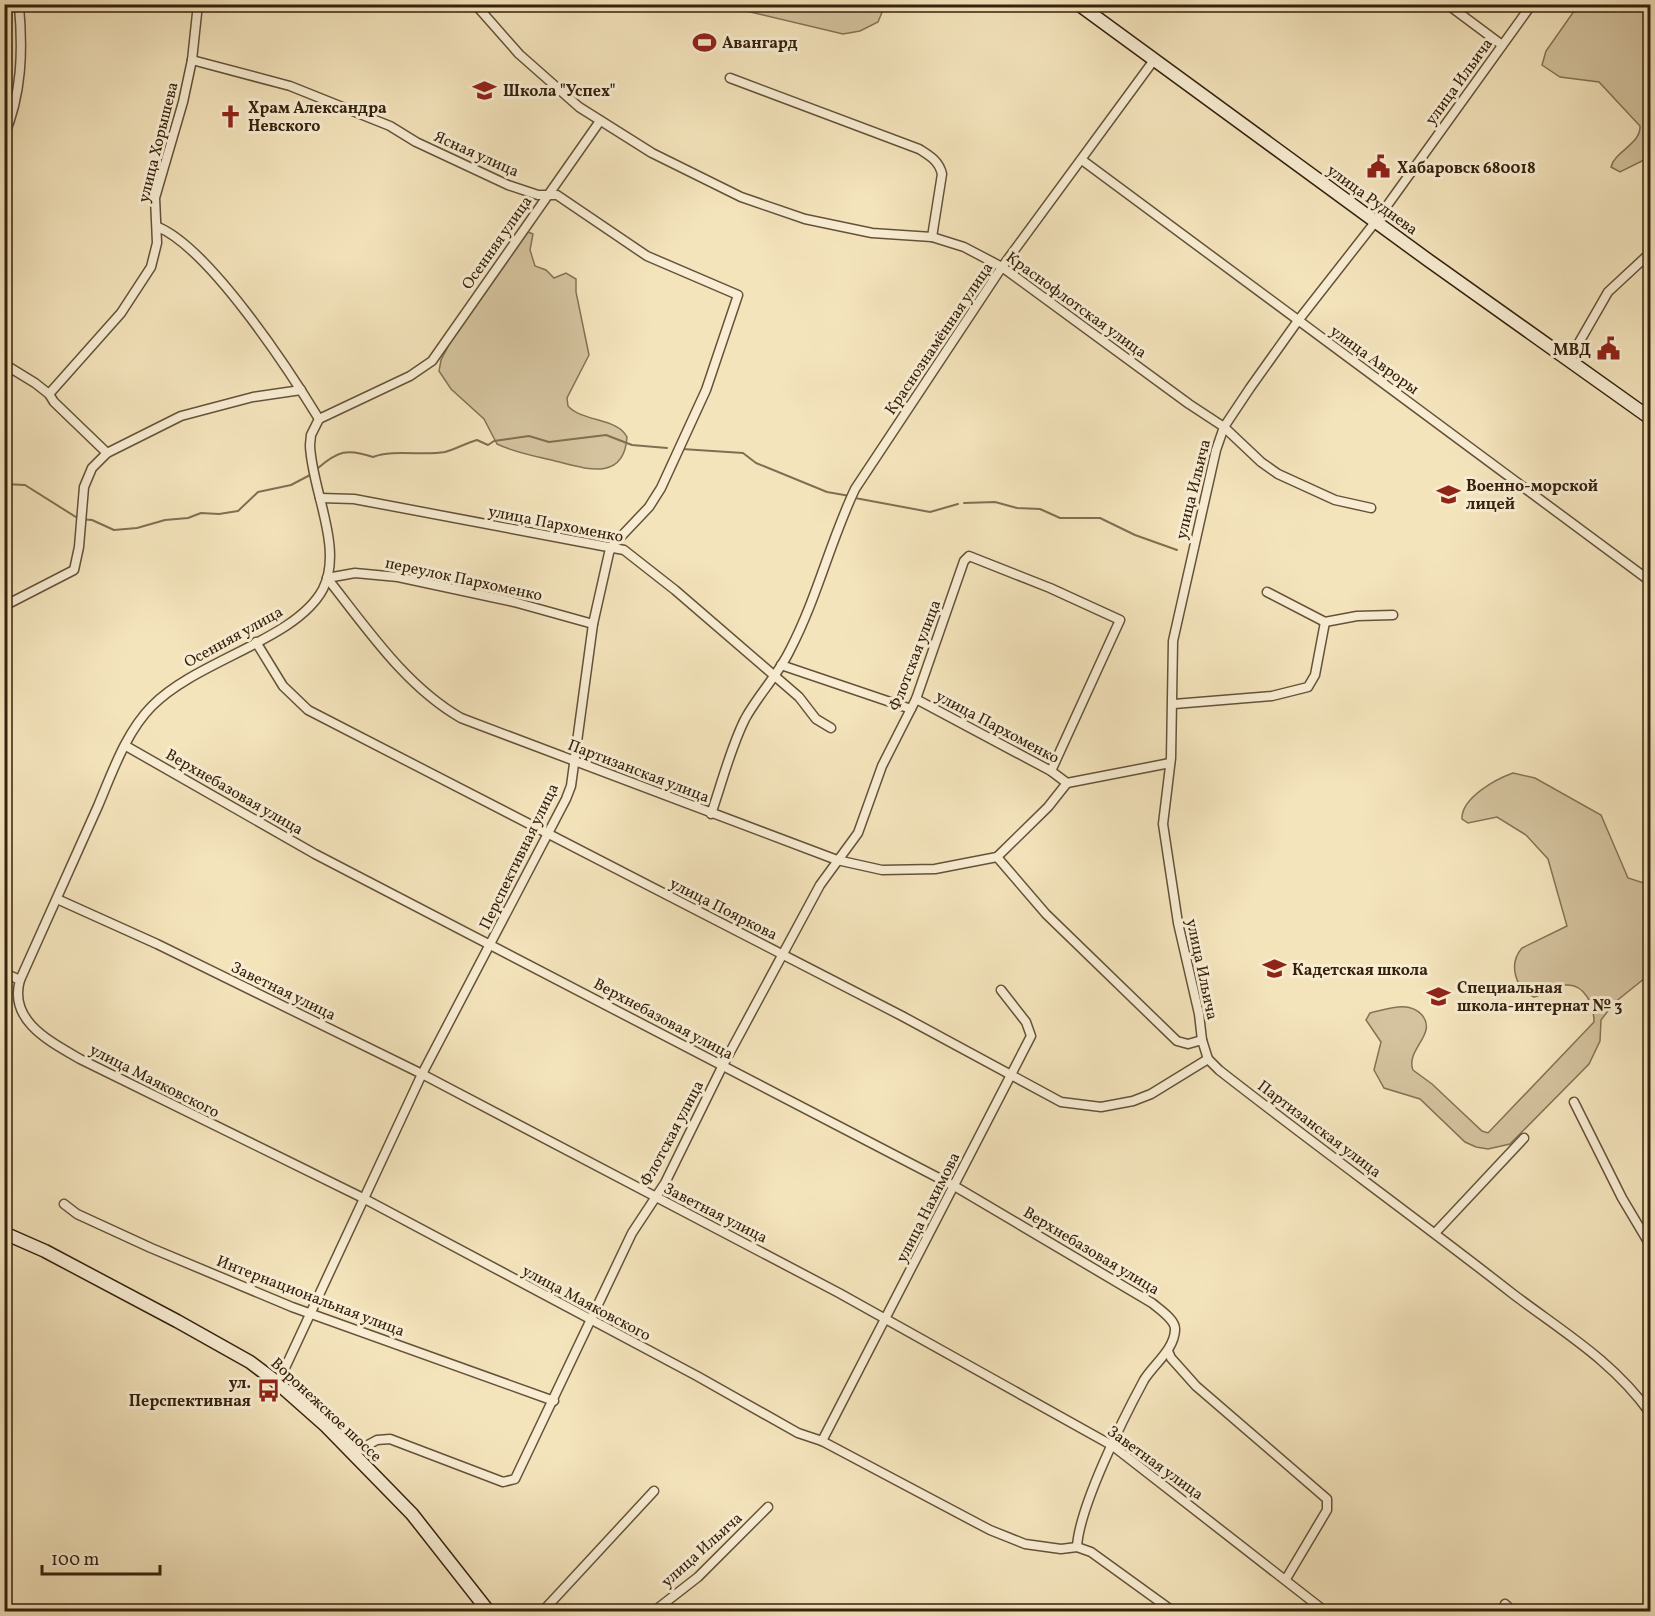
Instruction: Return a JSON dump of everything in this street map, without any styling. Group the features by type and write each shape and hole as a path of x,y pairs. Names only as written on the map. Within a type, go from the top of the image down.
{"main road":[{"name":"улица Руднева","path":"1078,4 1650,418"},
{"name":"Воронежское шоссе","path":"4,1233 45,1251 188,1327 250,1362 278,1383 353,1452 412,1514 489,1611"}],"street":[{"name":"улица Хорышева","path":"50,394 121,314 147,276 156,249 158,227 154,213 157,190 183,102 192,60 198,4"},
{"name":"Краснофлотская улица","path":"475,4 519,54 579,107 686,172 741,197 805,219 852,230 932,237 964,247 1002,267 1224,427 1261,462 1278,474 1317,493 1371,508"},
{"path":"1447,4 1502,45"},
{"name":"улица Ильича","path":"1202,1040 1199,1014 1183,952 1163,824 1174,704 1173,641 1177,615 1224,427 1297,322 1376,221 1532,4"},
{"path":"4,136 15,103 23,49 19,6"},
{"name":"Ясная улица","path":"192,60 290,86 390,126 416,142 508,185 538,195 549,193 563,199 647,256 738,295"},
{"name":"Краснознамённая улица","path":"781,665 810,607 855,489 1002,267 1154,60"},
{"path":"730,78 911,146 931,157 940,165 942,174 932,237"},
{"name":"Осенняя улица","path":"319,419 410,376 432,361 600,121"},
{"name":"улица Авроры","path":"1082,160 1297,322 1581,527 1650,581"},
{"path":"158,227 197,257 230,294 272,345 319,419 311,435 310,446 327,531 327,578"},
{"path":"1569,360 1608,292 1650,253"},
{"name":"Перспективная улица","path":"278,1383 422,1074 549,835 571,786 593,624 612,546 649,507 661,488 706,390 738,295"},
{"path":"4,364 50,394 54,402 107,453"},
{"path":"4,606 74,570 81,510 89,472 107,453 181,416 254,397 302,390"},
{"name":"улица Пархоменко","path":"320,498 354,499 612,546 632,555 799,697 816,719 831,728"},
{"name":"Флотская улица","path":"353,1452 376,1440 390,1440 503,1482 515,1479 632,1233 665,1183 723,1067 826,874 858,833 882,766 916,699 964,561 969,556 1120,620 1052,771"},
{"name":"переулок Пархоменко","path":"327,578 355,573 398,577 505,600 593,624"},
{"name":"Осенняя улица","path":"20,981 126,746 153,705 193,674 285,627 317,598 327,578"},
{"name":"Партизанская улица","path":"327,578 391,658 452,713 711,814 863,868 913,870 967,864 997,857"},
{"path":"1267,592 1325,622 1365,615 1393,615"},
{"path":"1174,704 1272,696 1308,687 1315,675 1325,622"},
{"name":"улица Пояркова","path":"256,642 283,686 308,710 782,954 1061,1102 1101,1107 1116,1106 1151,1094 1208,1059"},
{"path":"711,814 740,731 781,665"},
{"name":"улица Пархоменко","path":"781,665 911,709"},
{"name":"улица Пархоменко","path":"916,699 1052,771 1067,783 1170,763"},
{"name":"Верхнебазовая улица","path":"126,746 315,854 956,1186 1152,1303 1172,1322 1175,1332 1168,1351"},
{"path":"1067,783 1048,807 997,857 1046,914 1177,1041 1188,1044 1202,1040 1208,1059"},
{"name":"Заветная улица","path":"57,899 157,944 422,1074 886,1320 1113,1446 1326,1611"},
{"path":"4,973 20,981"},
{"name":"улица Маяковского","path":"20,981 18,992 24,1018 58,1047 363,1198 589,1321 698,1376 798,1433 822,1441 990,1530 1025,1544 1047,1548 1077,1547 1091,1551 1174,1611"},
{"name":"улица Нахимова","path":"822,1441 956,1186 1031,1036 1031,1030 1001,990"},
{"name":"Партизанская улица","path":"1208,1059 1261,1103 1525,1303 1580,1341 1649,1406"},
{"path":"1574,1102 1622,1198 1650,1245"},
{"path":"1435,1233 1524,1138"},
{"name":"Интернациональная улица","path":"64,1204 77,1214 185,1263 311,1313 554,1401"},
{"path":"1077,1547 1080,1525 1113,1446 1143,1382 1168,1351 1171,1358 1196,1386 1327,1499 1327,1510 1286,1579"},
{"path":"542,1611 654,1491"},
{"name":"улица Ильича","path":"653,1611 698,1577 768,1507"},
{"path":"1505,1604 1514,1611"}],"shaded area":[{"path":"1579,4 1650,5 1650,157 1620,172 1611,167 1613,161 1636,138 1640,126 1599,82 1560,77 1542,65 1546,51"},
{"path":"721,5 885,5 878,22 860,31 843,34"},
{"path":"528,232 533,234 530,250 535,266 546,270 554,278 566,273 576,279 576,292 589,355 567,398 568,406 582,415 616,426 627,437 624,452 619,461 611,467 590,469 578,467 518,452 497,444 484,419 451,389 439,371 441,360 451,341"},
{"path":"1513,773 1535,778 1601,815 1628,878 1650,885 1650,974 1614,1003 1601,1020 1600,1041 1589,1064 1510,1144 1488,1149 1465,1142 1420,1099 1384,1088 1374,1070 1381,1042 1366,1020 1370,1013 1391,1008 1405,1007 1417,1010 1426,1022 1426,1029 1413,1056 1413,1070 1432,1084 1482,1131 1488,1133 1594,1022 1590,1003 1578,988 1565,985 1534,997 1522,988 1516,975 1515,961 1522,948 1567,926 1548,859 1526,835 1497,817 1468,823 1462,819 1463,811 1473,797 1489,785"}],"waterway":[{"path":"318,468 331,458 349,452 373,457 390,453 436,453 449,451 477,440 488,445 494,441 529,436 549,442 606,435 632,445 667,448"},
{"path":"682,449 743,453 756,463 827,492 850,496"},
{"path":"4,484 25,485 79,519 92,520 114,530 137,528 165,520 188,518 201,513 219,514 238,511 258,492 291,485 310,475"},
{"path":"855,498 930,512 958,504"},
{"path":"964,503 995,502 1017,508 1040,509 1060,518 1100,518 1135,535 1177,550"}],"place":[{"name":"Авангард","path":"704,42"},
{"name":"Школа \"Успех\"","path":"485,90"},
{"name":"Храм Александра Невского","path":"230,116"},
{"name":"Хабаровск 680018","path":"1379,167"},
{"name":"МВД","path":"1609,349"},
{"name":"Военно-морской лицей","path":"1448,494"},
{"name":"Кадетская школа","path":"1274,969"},
{"name":"Специальная школа-интернат № 3","path":"1439,996"},
{"name":"ул. Перспективная","path":"269,1391"}]}
